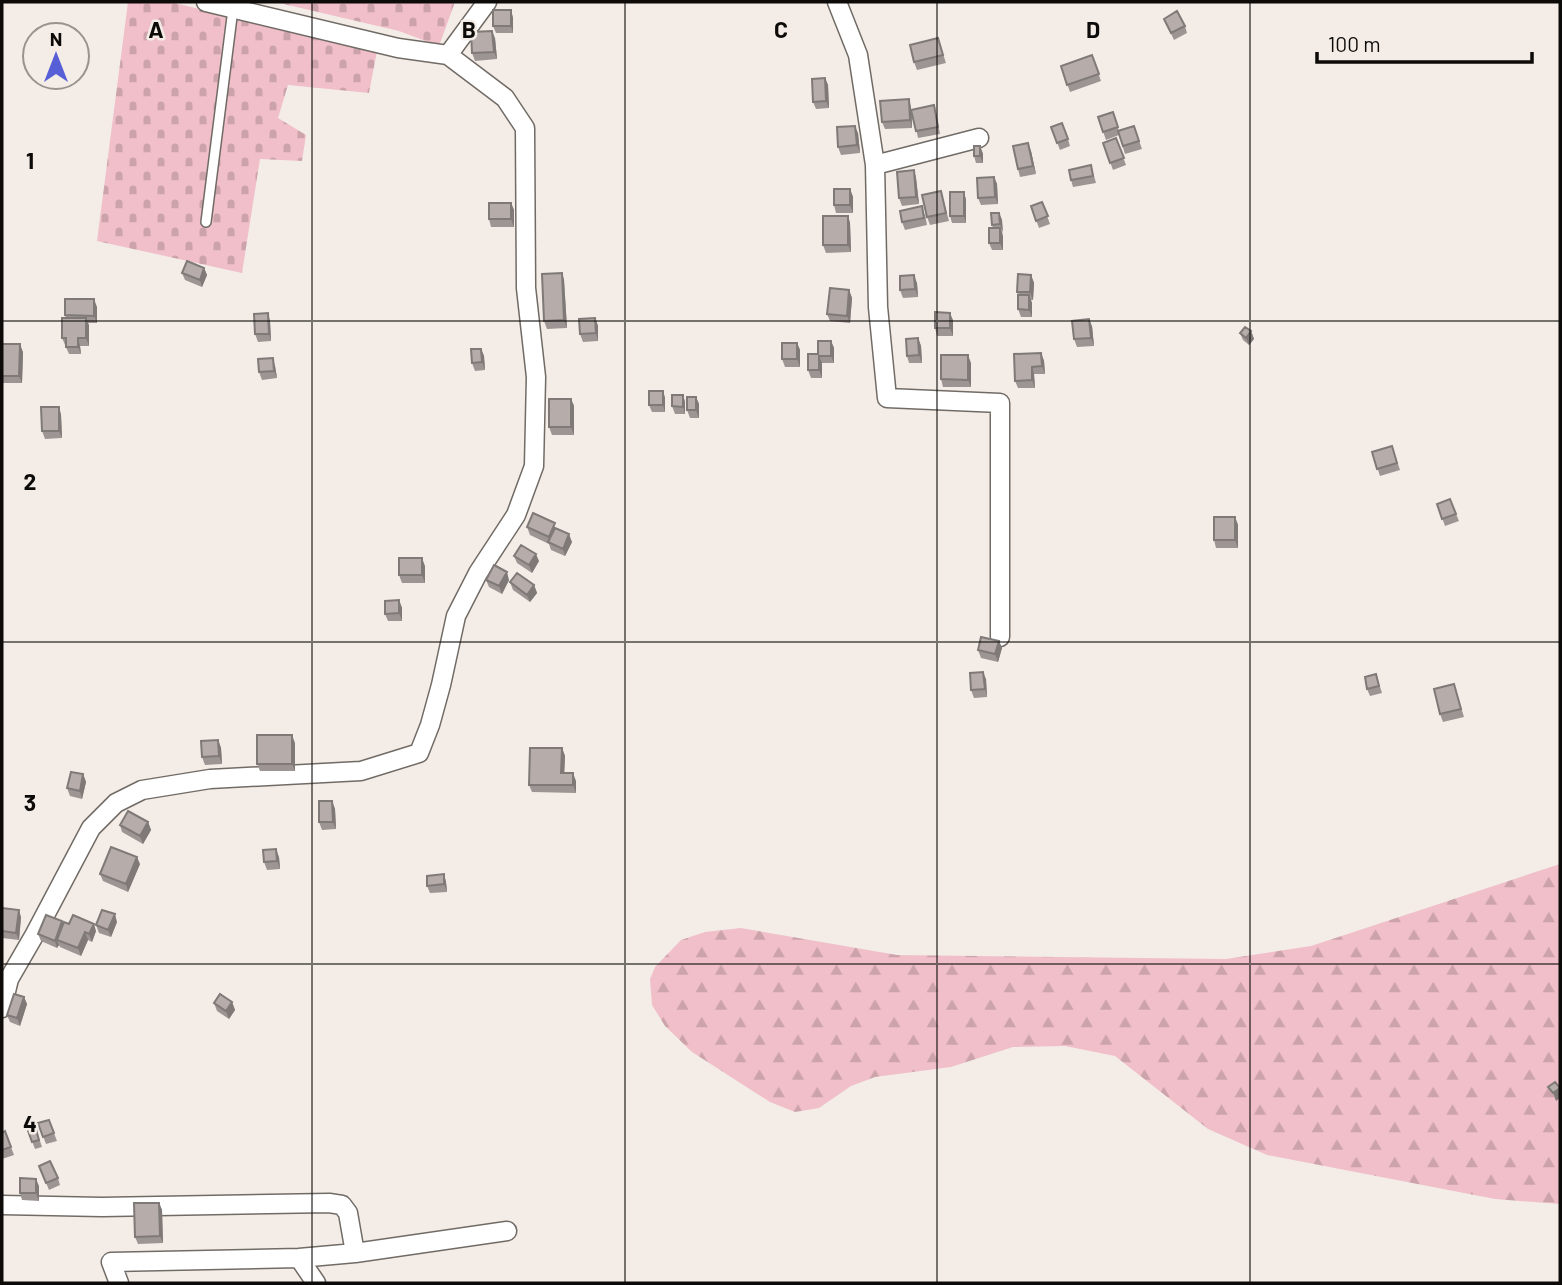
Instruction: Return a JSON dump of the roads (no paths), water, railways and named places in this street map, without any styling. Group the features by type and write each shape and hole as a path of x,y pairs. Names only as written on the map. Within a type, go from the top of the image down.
{"street":[{"path":"2,1008 9,979 91,828 116,803 142,790 210,779 361,771 419,753 441,685 456,616 478,573 516,515 534,466 536,377 526,288 525,128 505,98 448,55 398,48 206,2"},
{"path":"448,55 487,2"},
{"path":"837,2 858,55 874,165 878,307 887,398 1000,403 1000,637"},
{"path":"874,165 979,138"},
{"path":"2,1205 102,1207 328,1203 342,1205 348,1213 355,1253"},
{"path":"119,1283 111,1262 299,1258 355,1253 507,1231"},
{"path":"299,1258 316,1283"}],"lane":[{"path":"206,222 233,9"}]}
